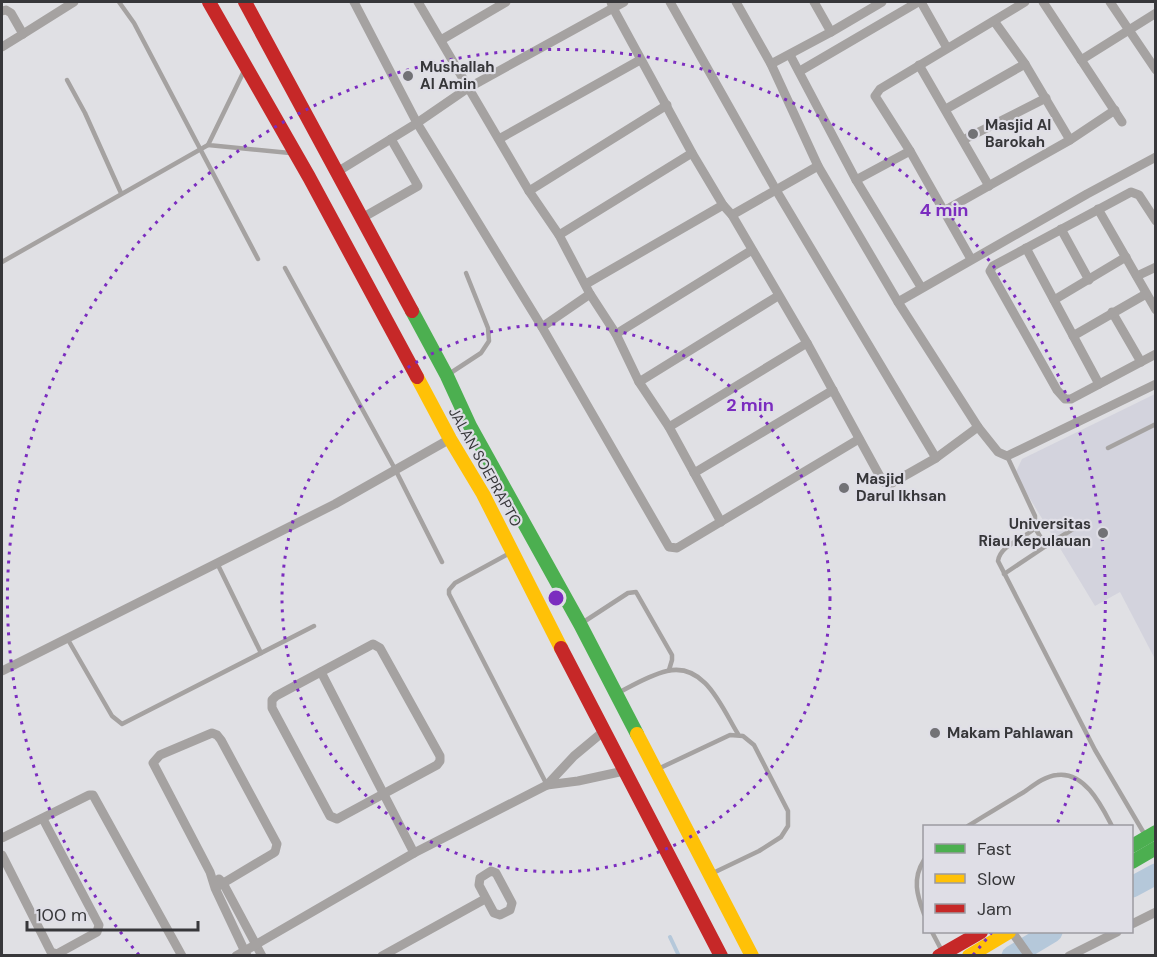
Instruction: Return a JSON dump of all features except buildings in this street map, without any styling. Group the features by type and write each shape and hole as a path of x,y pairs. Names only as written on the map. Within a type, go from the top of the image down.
{"main road":[{"name":"JALAN SOEPRAPTO","path":"209,2 296,154 450,439 483,494 624,771 722,956"},
{"name":"JALAN SOEPRAPTO","path":"245,2 447,376 470,426 580,624 752,956"},
{"path":"483,494 502,483"},
{"path":"1133,845 1150,837"},
{"path":"1133,859 1150,837"},
{"path":"942,955 979,933"},
{"path":"969,956 1013,934"}],"street":[{"path":"2,48 74,2"},
{"path":"354,2 417,123 542,327 669,547 677,548 859,439"},
{"path":"418,2 529,191 559,235 590,294 616,334 639,382 669,427 721,522"},
{"path":"441,40 506,2"},
{"path":"337,172 417,123 468,88 612,5 624,2"},
{"path":"670,2 776,190 936,458"},
{"path":"736,2 771,64 818,166 898,302 978,427 998,452 1007,456 1155,384"},
{"path":"814,2 831,32"},
{"path":"771,64 882,2"},
{"path":"800,70 919,2 947,48"},
{"path":"971,259 910,151 875,96 880,89 1025,2"},
{"path":"1043,2 1122,122"},
{"path":"1110,2 1155,70"},
{"path":"612,5 692,153 723,205 732,215 807,343 884,482 887,484 936,458 978,427"},
{"path":"2,11 6,10 11,13 23,34"},
{"path":"1081,60 1155,13"},
{"path":"994,21 1025,64 1070,140"},
{"path":"790,55 800,70 856,180 921,287"},
{"path":"499,139 640,60"},
{"path":"946,109 1025,64"},
{"path":"919,65 989,186"},
{"path":"963,140 1046,98"},
{"path":"529,191 667,105"},
{"path":"944,211 1070,140 1115,110"},
{"path":"362,218 418,186 391,139"},
{"path":"856,180 910,151"},
{"path":"559,235 692,153"},
{"path":"898,302 1155,157"},
{"path":"732,215 818,166"},
{"path":"1155,221 1139,195 1135,192 1126,194 990,268 1062,396 1071,399 1155,354"},
{"path":"586,284 723,205"},
{"path":"1098,209 1155,310"},
{"path":"1061,229 1089,280"},
{"path":"1026,248 1099,384"},
{"path":"616,334 752,250"},
{"path":"1054,300 1126,257"},
{"path":"1137,276 1155,267"},
{"path":"542,327 590,294"},
{"path":"1073,336 1146,294"},
{"path":"639,382 778,296"},
{"path":"1112,312 1141,362"},
{"path":"669,427 807,343"},
{"path":"694,473 833,390"},
{"path":"2,671 335,504 450,439"},
{"path":"373,644 379,646 440,756 437,765 385,795 337,819 332,818 272,708 272,700 276,696 373,644"},
{"path":"321,672 414,853"},
{"path":"547,785 574,756 604,731"},
{"path":"215,888 272,855 277,844 221,740 212,733 160,755 153,763 210,872 215,888 242,954 414,853 547,785 624,771"},
{"path":"2,838 89,795 95,796 182,956"},
{"path":"2,855 51,952 57,954 97,932 99,925 43,819"},
{"path":"493,871 512,903 511,908 496,915 485,899 478,882 480,878 493,871"},
{"path":"210,872 224,883 262,956"},
{"path":"382,956 485,899"},
{"path":"1133,923 1155,912"},
{"path":"1069,956 1115,933"},
{"path":"1013,934 1029,956"}],"lane":[{"path":"121,2 258,259"},
{"path":"2,262 208,145 245,68"},
{"path":"67,80 85,113 121,193"},
{"path":"208,145 296,154"},
{"path":"285,268 395,469 442,562"},
{"path":"447,376 482,353 489,341 488,328 466,273"},
{"path":"1108,448 1155,424"},
{"path":"1007,456 1035,516 1035,528 1046,546"},
{"path":"1004,574 1081,524"},
{"path":"1035,528 1002,550 998,555 998,561 1095,750 1135,818 1150,837"},
{"path":"513,552 455,583 449,590 449,594 547,785"},
{"path":"217,563 261,653"},
{"path":"580,624 628,593 636,592 672,656 669,670"},
{"path":"67,638 112,716 123,724 314,626"},
{"path":"615,694 653,675 669,670 692,673 706,683 738,734 750,740 754,745 788,811 790,820 781,837 759,851 709,875"},
{"path":"654,770 730,735 738,734"},
{"path":"970,825 1044,779 1060,774 1081,782 1101,806 1111,825"},
{"path":"923,862 919,868 916,894 923,912"},
{"path":"932,933 942,955"}],"shaded area":[{"name":"Universitas Riau Kepulauan","path":"1155,394 1155,659 1120,592 1095,606 1015,474 1022,459"}],"waterway":[{"path":"1133,886 1156,874"},
{"path":"1012,956 1050,933"},
{"path":"670,937 679,956"}],"traffic: fast":[{"path":"412,311 447,376 470,426 580,624 637,734"},
{"path":"1133,845 1156,832"},
{"path":"1133,861 1156,848"}],"traffic: slow":[{"path":"417,377 483,494 561,648"},
{"path":"637,734 752,956"},
{"path":"969,956 1007,933"}],"traffic: jam":[{"path":"209,2 309,177 417,377"},
{"path":"245,2 412,311"},
{"path":"561,648 721,956"},
{"path":"939,956 979,933"}],"place":[{"name":"Mushallah Al Amin","path":"408,76"},
{"name":"Masjid Al Barokah","path":"973,134"},
{"name":"Masjid Darul Ikhsan","path":"844,488"},
{"name":"Universitas Riau Kepulauan","path":"1103,533"},
{"name":"Makam Pahlawan","path":"935,733"}]}
